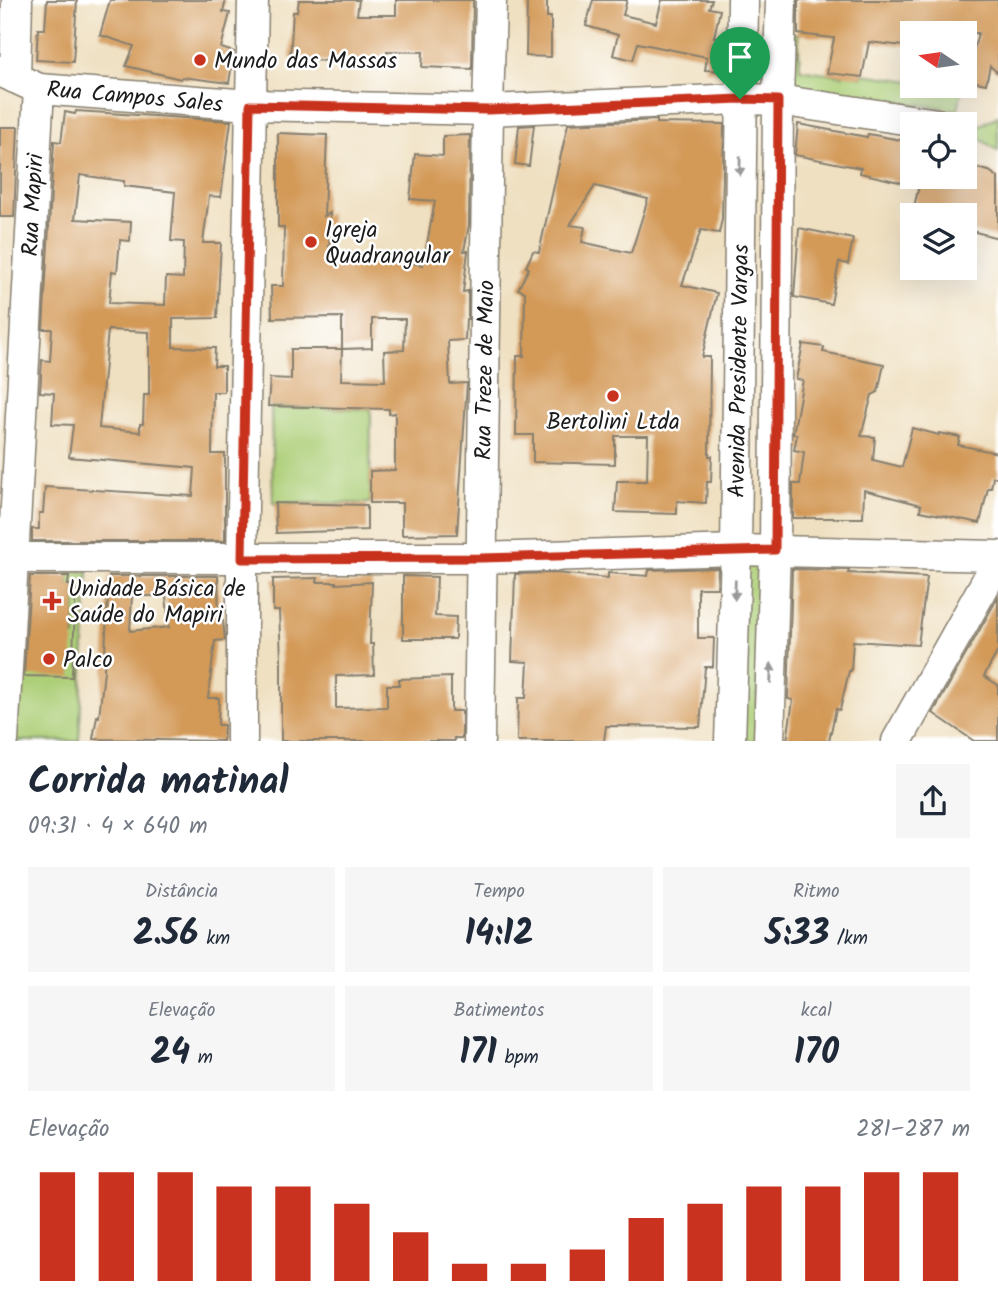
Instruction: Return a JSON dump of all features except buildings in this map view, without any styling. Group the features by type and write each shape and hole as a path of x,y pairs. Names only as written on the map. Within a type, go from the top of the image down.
{"street":[{"name":"Rua Mapiri","path":"3,741 18,0"},
{"path":"242,741 242,559 253,0"},
{"name":"Rua Treze de Maio","path":"479,741 491,0"},
{"name":"Avenida Presidente Vargas","path":"730,741 736,550 743,0"},
{"name":"Avenida Presidente Vargas","path":"769,741 775,550 781,0"},
{"name":"Rua Campos Sales","path":"18,79 250,105 488,110 740,99 778,100 900,118"},
{"path":"6,556 481,558 775,550 998,559 897,741"}],"green space":[{"path":"791,33 798,34 800,69 843,76 844,73 862,77 863,74 900,79 900,98 960,98 958,110 792,86"},
{"path":"998,116 998,151 977,136 977,127"},
{"path":"271,407 371,409 370,503 273,503"},
{"path":"746,563 756,564 761,569 756,741 737,741"},
{"path":"88,571 79,741 10,741 16,635 75,637 76,586 68,585 69,572"}],"place":[{"name":"Mundo das Massas","path":"200,60"},
{"name":"Igreja Quadrangular","path":"311,242"},
{"name":"Bertolini Ltda","path":"613,396"},
{"name":"Unidade Básica de Saúde do Mapiri","path":"52,601"},
{"name":"Palco","path":"49,659"}],"route":[{"path":"740,99 778,100 775,550 481,558 242,559 250,105 488,110 740,99"}]}
